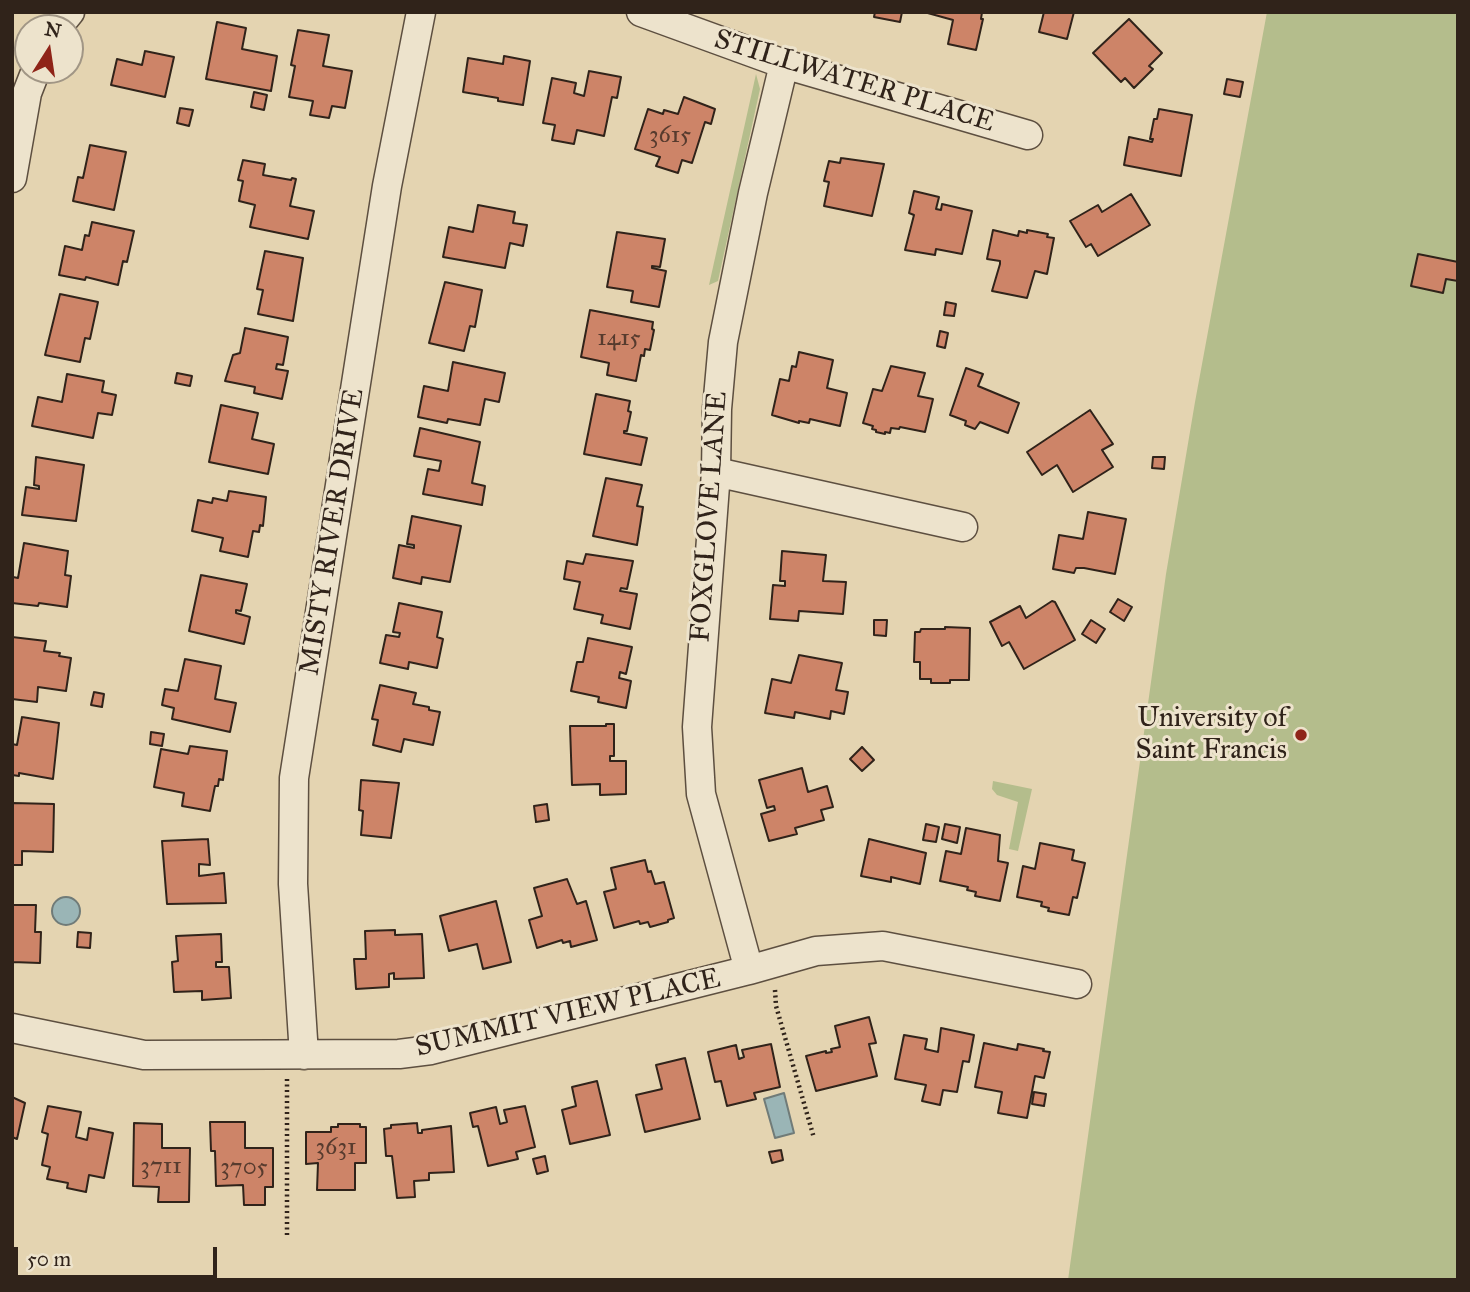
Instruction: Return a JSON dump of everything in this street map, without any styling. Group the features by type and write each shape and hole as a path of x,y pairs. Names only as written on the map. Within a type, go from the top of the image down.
{"street":[{"name":"MISTY RIVER DRIVE","path":"296,1063 292,875 294,778 385,197 421,12"},
{"name":"STILLWATER PLACE","path":"641,12 784,64 1028,135"},
{"name":"FOXGLOVE LANE","path":"762,976 710,832 701,794 698,761 699,675 716,472 716,422 723,342 753,193 784,64"},
{"path":"12,178 31,84"},
{"path":"716,472 962,527"},
{"name":"SUMMIT VIEW PLACE","path":"12,1028 144,1055 296,1063 431,1050 762,976 816,951 883,946 1077,984"}],"path":[{"path":"762,976 776,1006 814,1139"},
{"path":"287,1237 296,1063"}],"green space":[{"name":"University of Saint Francis","path":"1267,12 1458,12 1458,1280 1068,1280 1166,574"},
{"path":"756,74 760,89 718,281 709,285"},
{"path":"993,781 1032,789 1018,851 1009,849 1018,802 997,795 992,789"}],"water":[{"path":"66,897 76,901 80,911 76,921 66,925 56,921 52,911 56,901"},
{"path":"784,1093 794,1133 775,1138 764,1099"}],"building":[{"path":"875,12 902,12 900,22 874,17"},
{"path":"924,12 982,12 976,50 948,44 953,20"},
{"path":"1044,12 1074,12 1067,39 1039,32"},
{"path":"1129,19 1162,53 1149,66 1153,69 1134,88 1125,78 1121,82 1093,53"},
{"path":"217,22 246,28 242,49 277,56 271,91 206,79"},
{"path":"298,30 329,35 323,66 352,71 345,108 332,106 329,118 310,115 313,101 289,97 295,66 291,65"},
{"path":"145,51 174,57 165,97 111,85 117,59 142,65"},
{"path":"504,56 530,61 523,105 463,92 468,58 503,64"},
{"path":"589,71 621,77 617,98 612,97 604,136 577,130 574,144 552,140 555,125 543,123 552,78 576,83 574,93 584,96"},
{"path":"1227,79 1243,82 1240,97 1224,94"},
{"path":"254,92 267,95 264,110 251,107"},
{"path":"684,97 715,109 711,124 705,122 692,163 682,160 678,173 656,166 660,157 635,149 648,109 663,114 664,110 678,114"},
{"path":"180,108 193,110 189,126 177,123"},
{"path":"1159,109 1192,115 1181,176 1124,165 1129,137 1152,142 1153,139 1150,139 1154,119 1157,119"},
{"path":"90,145 126,152 114,210 73,201 78,177 83,178"},
{"path":"841,158 884,164 872,216 824,206 829,182 824,181 829,161 840,163"},
{"path":"243,160 265,164 263,175 296,179 290,206 314,211 308,239 250,227 255,205 239,201 243,181 238,180"},
{"path":"914,191 939,197 936,209 941,210 942,204 972,211 962,254 936,249 935,255 905,250 914,215 909,213"},
{"path":"1131,194 1150,225 1098,256 1091,244 1086,247 1070,221 1098,205 1102,212"},
{"path":"478,205 515,212 513,223 527,225 523,246 510,243 505,268 443,257 449,227 473,232"},
{"path":"92,222 134,231 118,285 86,277 85,280 59,275 65,246 82,250 85,235 89,236"},
{"path":"993,230 1018,236 1019,231 1027,233 1027,230 1048,234 1047,237 1054,238 1047,274 1035,271 1027,298 992,291 1000,264 1000,261 987,259"},
{"path":"617,232 665,239 660,267 652,266 666,271 659,307 631,302 633,291 607,287"},
{"path":"265,251 303,258 293,321 258,314 263,290 257,289"},
{"path":"1418,254 1458,262 1458,281 1446,279 1443,293 1411,286"},
{"path":"445,282 482,290 475,327 470,326 464,351 429,343"},
{"path":"60,294 98,302 90,339 85,338 80,362 45,355"},
{"path":"946,302 956,304 954,316 944,315"},
{"path":"590,310 653,322 650,350 645,349 644,356 641,355 636,381 607,375 609,363 581,357"},
{"path":"245,328 288,337 283,365 277,364 276,369 288,371 282,399 254,393 255,387 225,381 233,355 240,353"},
{"path":"940,331 948,333 945,348 937,346"},
{"path":"799,352 833,360 827,388 847,393 840,426 810,419 809,423 799,423 772,415 780,379 789,381"},
{"path":"453,362 505,373 499,402 485,399 480,425 448,419 447,423 418,417 424,386 448,391"},
{"path":"891,366 925,373 918,396 933,399 925,432 900,427 891,428 890,433 885,434 876,432 872,429 873,426 863,423 873,389 882,391"},
{"path":"966,368 983,374 978,386 1019,403 1008,433 980,422 975,429 965,425 966,421 950,415"},
{"path":"177,373 192,376 190,386 175,383"},
{"path":"67,374 104,381 102,392 116,395 112,415 98,413 93,438 32,426 38,397 62,402"},
{"path":"596,394 630,401 628,411 631,412 627,431 624,433 647,438 641,465 584,454"},
{"path":"221,405 258,413 252,439 274,444 268,474 209,462"},
{"path":"1090,410 1113,444 1102,450 1113,467 1073,492 1057,465 1042,475 1027,452"},
{"path":"420,428 480,442 472,483 485,486 482,505 423,494 428,469 439,471 441,461 414,456"},
{"path":"36,457 84,465 76,521 22,515 26,487 39,489 39,486 34,485"},
{"path":"1153,457 1165,457 1164,469 1152,468"},
{"path":"606,478 642,485 637,506 643,507 637,545 593,536"},
{"path":"229,491 266,497 263,526 260,525 259,532 253,531 248,557 220,551 223,538 192,531 198,500 212,503 213,498 227,501"},
{"path":"1088,512 1126,519 1115,574 1084,568 1076,568 1074,573 1053,569 1059,535 1083,539"},
{"path":"412,516 461,526 450,582 422,577 421,584 393,578 399,545 414,548 414,545 407,544"},
{"path":"24,543 68,551 65,575 71,576 67,607 12,603 13,577 18,578"},
{"path":"782,551 826,555 823,581 846,582 843,614 799,611 798,621 770,619 773,585 785,586 785,581 780,581"},
{"path":"586,554 633,561 627,589 621,588 620,591 637,594 630,629 601,623 603,615 574,609 580,582 564,579 567,561 583,564"},
{"path":"201,575 247,584 241,611 236,610 236,613 250,617 244,644 189,631"},
{"path":"1118,599 1132,607 1124,621 1110,612"},
{"path":"1052,601 1075,640 1024,669 1009,642 1002,646 990,622 1020,606 1026,618"},
{"path":"399,603 442,612 437,637 443,639 437,668 409,662 408,669 380,663 386,635 399,637 400,633 393,632"},
{"path":"874,620 887,620 886,636 874,635"},
{"path":"1091,620 1105,629 1096,643 1082,634"},
{"path":"945,627 970,628 969,680 931,683 931,679 920,679 920,662 914,662 915,632"},
{"path":"12,637 46,641 44,651 71,658 66,691 38,687 37,702 12,699"},
{"path":"588,638 632,647 626,674 620,672 619,678 631,681 626,708 598,702 599,697 571,691 577,662 583,662"},
{"path":"799,655 842,663 836,690 848,692 844,714 831,711 830,719 795,712 794,718 765,713 772,679 791,683"},
{"path":"185,659 221,666 215,699 236,703 230,732 172,719 174,708 162,705 165,689 178,691"},
{"path":"380,685 416,693 413,704 440,712 433,745 404,739 401,752 373,745 378,720 372,719"},
{"path":"94,692 104,694 102,707 91,705"},
{"path":"22,717 59,723 53,779 19,773 19,776 12,775 12,744 17,745"},
{"path":"614,724 614,756 610,756 610,761 626,761 626,794 600,795 600,784 572,785 570,726"},
{"path":"151,732 164,734 162,746 150,744"},
{"path":"190,746 227,751 223,780 219,779 218,786 215,786 210,811 182,806 184,793 154,787 161,749 188,754"},
{"path":"862,747 874,760 862,771 850,759"},
{"path":"802,768 808,792 827,786 833,807 821,810 824,820 795,828 797,834 769,841 761,814 775,810 774,806 767,808 759,780"},
{"path":"361,780 399,783 391,838 361,835"},
{"path":"12,803 54,804 53,852 22,851 22,865 12,865"},
{"path":"547,804 549,820 536,822 534,806"},
{"path":"926,824 939,827 936,842 923,840"},
{"path":"945,824 960,827 957,843 942,839"},
{"path":"966,828 1000,835 998,861 1008,863 1000,901 975,896 976,892 967,890 968,887 940,881 946,851 961,854"},
{"path":"208,839 210,865 199,864 199,876 224,873 226,903 167,904 162,841"},
{"path":"869,839 926,853 920,884 891,877 891,882 861,876"},
{"path":"1040,843 1074,850 1072,860 1085,863 1077,898 1073,897 1069,915 1048,911 1049,908 1041,906 1042,902 1017,897 1023,866 1035,869"},
{"path":"645,860 655,884 664,882 674,918 650,927 648,922 640,924 639,921 614,928 604,892 616,889 611,868"},
{"path":"567,879 577,904 586,901 597,940 571,947 570,941 563,943 562,940 537,948 529,920 542,916 534,888"},
{"path":"496,901 511,962 483,969 477,944 449,951 440,916"},
{"path":"12,905 36,905 35,932 41,932 40,963 12,962"},
{"path":"395,930 395,935 422,934 424,978 394,979 394,973 389,974 389,987 356,989 354,959 366,959 365,931"},
{"path":"78,932 91,933 90,948 77,947"},
{"path":"221,934 222,962 216,962 216,967 229,967 231,998 202,1000 202,991 174,992 172,962 178,961 176,936"},
{"path":"869,1017 876,1043 869,1044 877,1076 816,1091 806,1056 832,1052 831,1049 840,1047 835,1026"},
{"path":"941,1028 974,1035 969,1062 963,1061 957,1092 943,1090 940,1105 922,1101 926,1085 895,1079 904,1035 927,1039 925,1049 938,1052"},
{"path":"984,1043 1017,1050 1018,1044 1050,1052 1044,1078 1035,1076 1027,1118 998,1113 1002,1092 975,1087"},
{"path":"771,1044 780,1087 754,1093 756,1099 727,1106 721,1081 715,1082 708,1052 736,1045 739,1059 744,1057 742,1050"},
{"path":"685,1058 700,1119 645,1132 636,1095 662,1089 656,1065"},
{"path":"597,1081 610,1135 570,1144 562,1110 576,1106 572,1087"},
{"path":"1034,1092 1046,1094 1044,1106 1032,1104"},
{"path":"12,1097 25,1103 17,1139 12,1137"},
{"path":"48,1106 81,1112 76,1137 87,1140 89,1128 113,1133 104,1178 89,1175 86,1192 67,1188 68,1183 47,1179 50,1167 42,1165 48,1134 42,1132"},
{"path":"525,1106 535,1147 516,1152 518,1159 488,1166 478,1126 473,1127 470,1113 496,1107 500,1124 507,1122 504,1110"},
{"path":"210,1122 245,1122 245,1148 273,1148 273,1187 265,1187 265,1205 244,1205 243,1185 216,1186 215,1151 211,1151"},
{"path":"134,1123 162,1124 162,1148 190,1148 189,1202 158,1202 159,1187 133,1186"},
{"path":"417,1123 418,1133 422,1133 422,1130 451,1126 454,1172 429,1173 429,1180 414,1181 415,1197 397,1198 392,1156 386,1156 384,1129 391,1128 391,1125"},
{"path":"338,1124 360,1124 360,1127 366,1127 366,1163 355,1163 355,1190 317,1190 318,1163 306,1164 306,1132 331,1132 331,1127 338,1127"},
{"path":"781,1150 783,1160 772,1163 769,1152"},
{"path":"545,1156 548,1171 537,1174 533,1159"}],"place":[{"name":"University of Saint Francis","path":"1301,735"}]}
